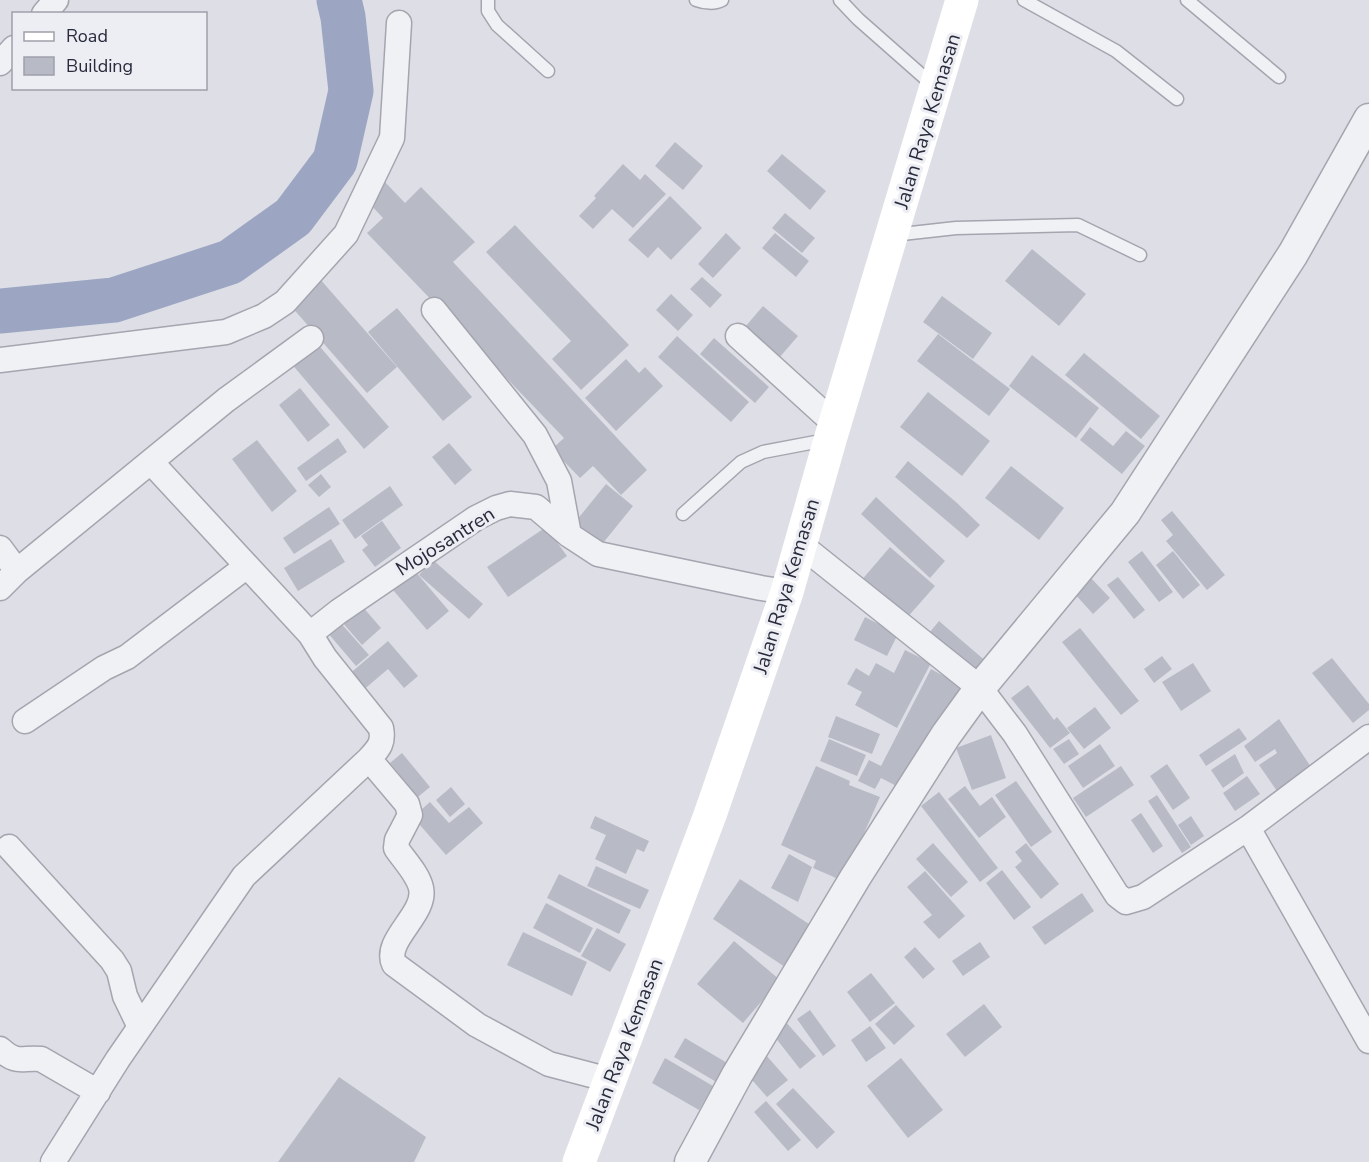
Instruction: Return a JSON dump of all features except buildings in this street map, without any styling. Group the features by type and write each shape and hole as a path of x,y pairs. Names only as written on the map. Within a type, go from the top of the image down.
{"main road":[{"name":"Jalan Raya Kemasan","path":"579,1162 710,815 787,592 937,88 957,7"}],"street":[{"path":"46,12 56,0"},
{"path":"0,360 226,332 264,316 285,302 346,234 392,138 399,23"},
{"path":"0,63 12,50"},
{"path":"690,1162 737,1075 855,878 946,735 980,688 1125,513 1293,254 1369,120"},
{"path":"434,310 535,435 559,481 569,535"},
{"path":"738,336 833,432"},
{"path":"0,548 8,580 226,400 310,338"},
{"path":"53,1162 140,1028 244,876 369,759 383,738 381,728 325,658 310,634 152,462"},
{"name":"Mojosantren","path":"310,634 338,612 476,518 510,504 536,507 569,535 598,554 787,592"},
{"path":"801,545 980,688 1015,734 1117,895 1123,900 1130,902 1143,897 1248,828 1369,737"},
{"path":"25,722 104,668 127,657 247,566"},
{"path":"369,759 407,804 410,815 397,840 396,848 419,881 422,895 414,915 393,948 391,957 394,964 477,1025 538,1059 610,1080"},
{"path":"1248,828 1369,1041"},
{"path":"9,847 112,960 119,971 124,996 140,1028"},
{"path":"0,1049 11,1058 19,1060 40,1059 98,1092"}],"lane":[{"path":"488,0 488,11 497,25 548,71"},
{"path":"696,0 718,2 723,0"},
{"path":"840,0 858,19 937,88"},
{"path":"1024,0 1116,51 1177,99"},
{"path":"1187,0 1280,77"},
{"path":"893,235 956,228 1078,225 1140,255"},
{"path":"683,514 741,462 763,452 833,432"}],"waterway":[{"path":"0,311 114,300 230,262 293,217 335,161 351,91 339,0"}]}
